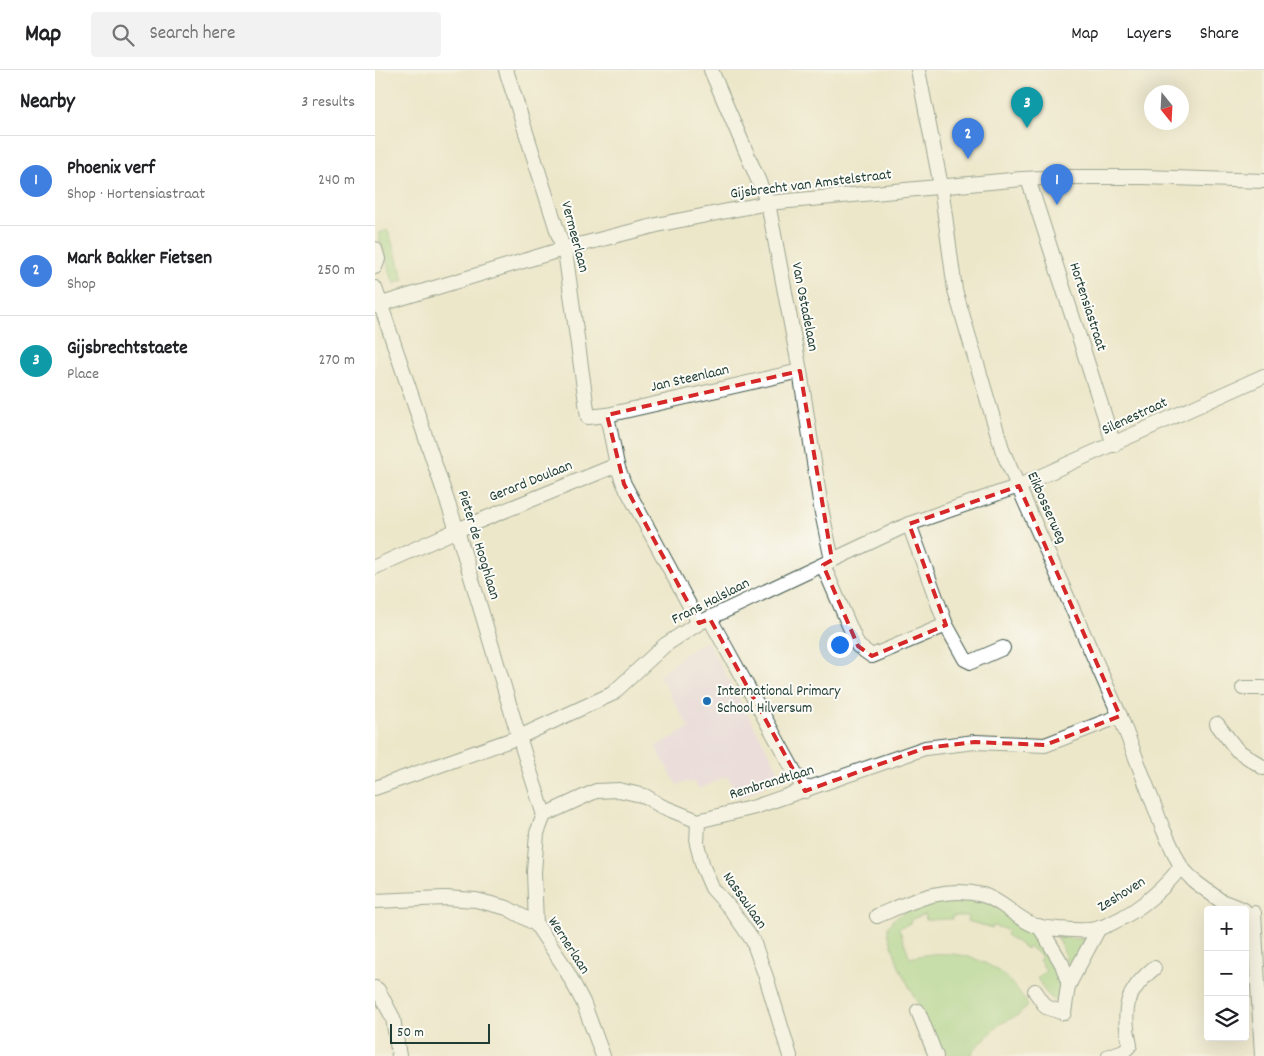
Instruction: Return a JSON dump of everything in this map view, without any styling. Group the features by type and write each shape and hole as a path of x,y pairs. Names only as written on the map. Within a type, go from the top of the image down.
{"street":[{"name":"Vermeerlaan","path":"506,70 566,258 588,417"},
{"name":"Van Ostadelaan","path":"711,70 768,203 800,370 821,508 827,562 858,646 872,656 946,624"},
{"name":"Eikbosserweg","path":"918,70 941,186 955,290 1003,452 1121,716 1163,829 1181,867 1195,881 1221,901 1252,911"},
{"name":"Gijsbrecht van Amstelstraat","path":"378,305 563,249 661,224 768,203 1066,176 1264,181"},
{"name":"Hortensiastraat","path":"1028,179 1115,445"},
{"path":"375,248 378,259 375,267"},
{"name":"Pieter de Hooghlaan","path":"375,288 378,305 457,530 544,815"},
{"name":"Jan Steenlaan","path":"588,417 607,415 800,370"},
{"name":"Silenestraat","path":"1019,486 1115,445 1264,376"},
{"path":"607,415 617,465 624,484 805,791"},
{"name":"Gerard Doulaan","path":"375,567 457,530 617,465"},
{"name":"Frans Halslaan","path":"375,788 519,737 612,694 665,645 705,621 909,524 1019,486"},
{"path":"909,524 946,624 965,659 971,662 1003,648"},
{"path":"1243,688 1264,688"},
{"name":"Rembrandtlaan","path":"698,821 755,807 805,791 925,748 975,742 1045,744 1121,716"},
{"path":"1217,724 1237,750 1264,768"},
{"path":"536,924 534,872 537,833 544,815 596,791 619,790 645,796 661,806 698,821"},
{"name":"Nassaulaan","path":"698,821 697,844 703,867 712,888 730,908 753,940 790,1056"},
{"name":"Zeshoven","path":"877,916 924,896 954,892 984,895 1035,926 1075,930 1099,928 1135,910 1150,899 1168,883 1181,867"},
{"name":"Wernerlaan","path":"375,901 445,898 476,900 507,908 536,924 564,966 583,1002 603,1056"},
{"path":"1252,911 1262,1056"},
{"name":"Zeshoven","path":"1039,926 1063,964 1069,985"},
{"name":"Zeshoven","path":"1035,991 1046,1007 1064,1013 1069,985 1099,928"},
{"path":"1109,1056 1124,1051 1130,1045 1125,1024 1127,1001 1140,979 1154,968"},
{"path":"375,988 378,990 393,1018 399,1056"},
{"path":"918,1011 936,1056"}],"highlighted area":[{"path":"800,371 832,560 823,565 858,646 872,656 946,625 909,524 1019,486 1120,716 1045,745 975,742 925,748 805,791 710,619 699,623 624,484 607,415"}],"shaded area":[{"name":"International Primary School Hilversum","path":"707,641 783,778 740,798 727,776 700,789 693,782 677,785 655,747 689,728 659,675 685,654"}],"green space":[{"path":"388,230 404,280 394,284 378,233"},
{"path":"945,897 978,900 994,905 1040,936 1055,957 1062,985 1060,1000 1057,1001 1050,997 1037,978 1046,971 1039,960 1042,956 1029,947 1027,949 1006,935 1008,930 967,921 968,916 952,916 952,919 926,920 925,914 910,920 911,923 899,928 910,958 928,954 945,954 962,955 978,960 992,967 1005,977 1028,1005 1020,1014 1000,1024 974,1049 971,1056 940,1056 921,1010 899,967 888,933 888,926 892,920 918,905"},
{"path":"1056,936 1075,939 1085,938 1070,974 1063,949"}],"place":[{"name":"Gijsbrechtstaete","path":"1027,128"},
{"name":"Mark Bakker Fietsen","path":"968,159"},
{"name":"Phoenix verf","path":"1057,205"},
{"name":"International Primary School Hilversum","path":"707,701"}]}
